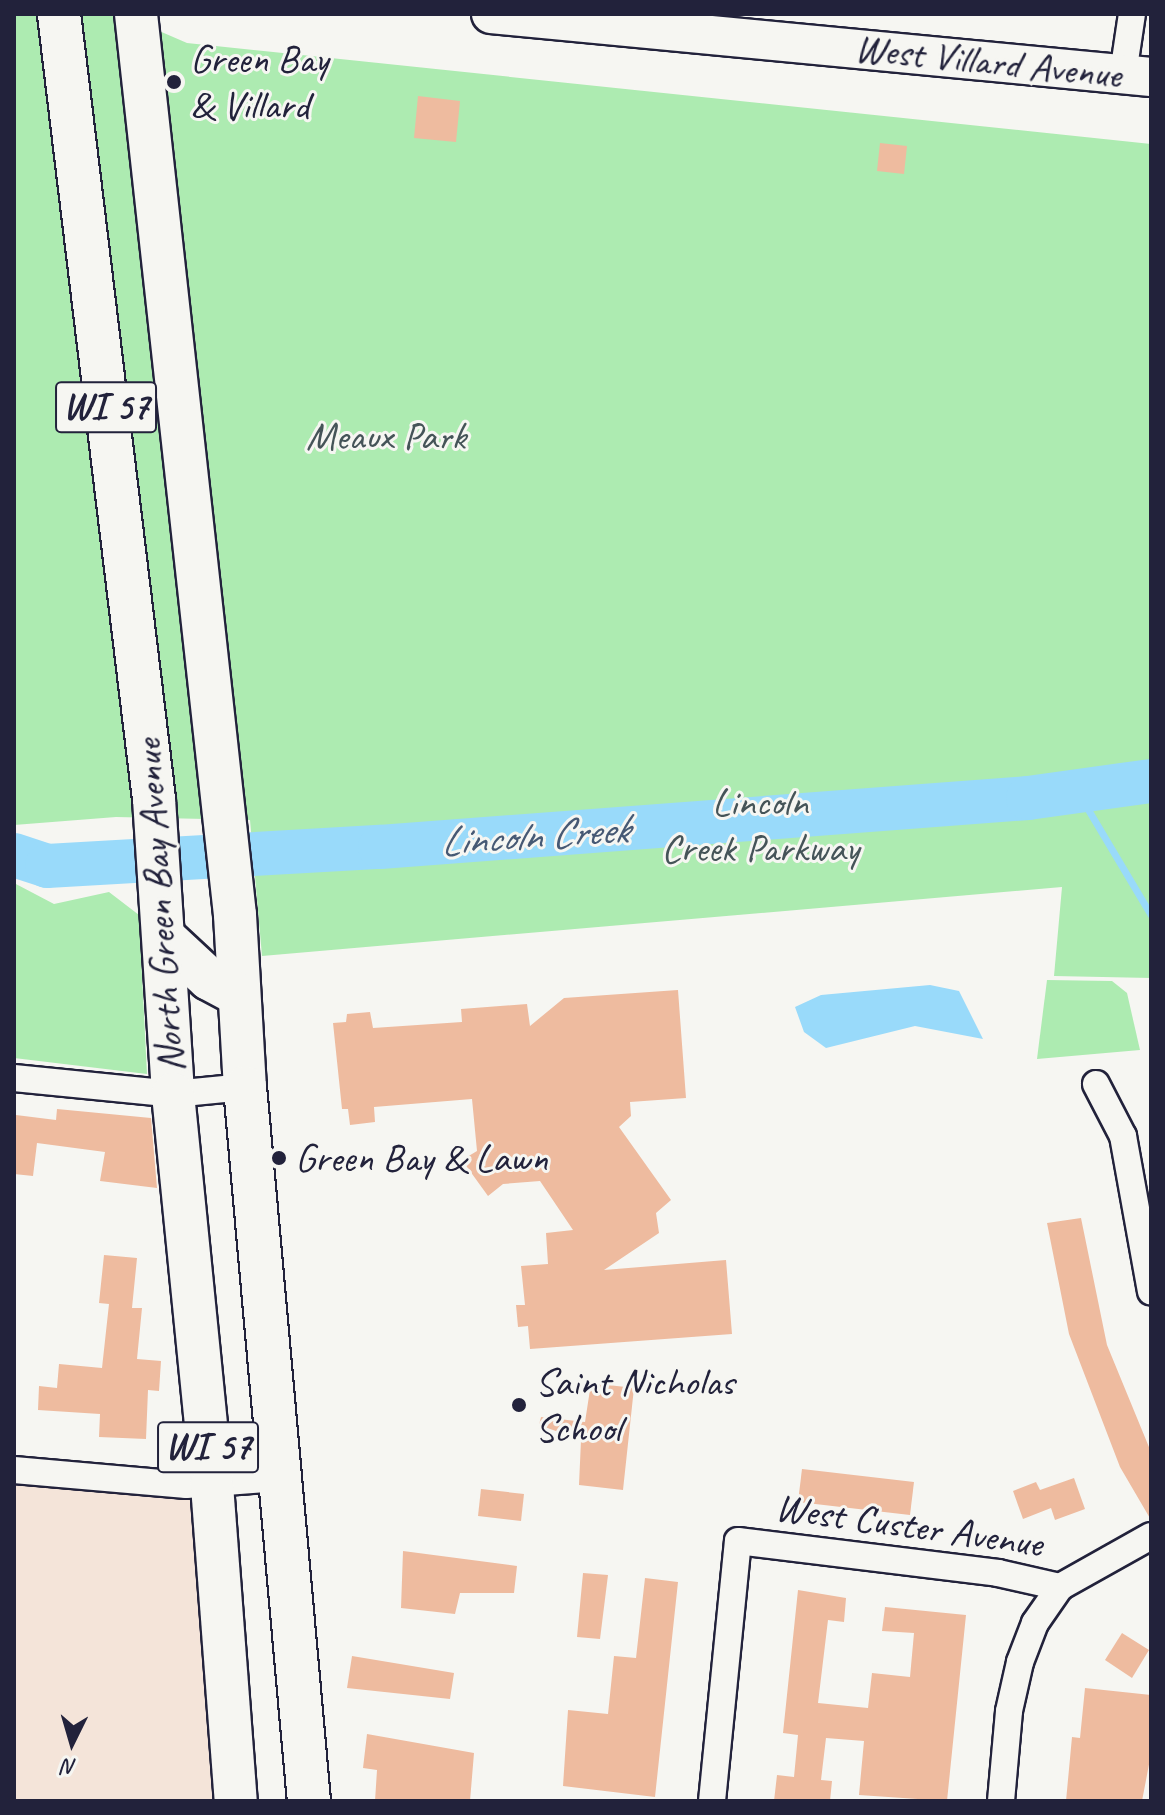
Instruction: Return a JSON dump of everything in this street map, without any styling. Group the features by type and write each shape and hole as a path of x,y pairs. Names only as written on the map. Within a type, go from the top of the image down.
{"main road":[{"name":"North Green Bay Avenue","path":"59,14 154,799 165,929 173,1094 212,1485 236,1801"},
{"name":"North Green Bay Avenue","path":"136,14 235,915 245,1087 309,1801"},
{"path":"165,929 209,979 239,995"}],"street":[{"name":"West Villard Avenue","path":"491,14 557,17 1137,76"},
{"path":"1132,14 1137,76"},
{"path":"14,1078 173,1094 245,1087"},
{"path":"1096,1084 1123,1136 1151,1291"},
{"path":"14,1470 212,1485 279,1478"},
{"name":"West Custer Avenue","path":"712,1801 738,1541 998,1573 1060,1587 1151,1536"},
{"path":"1001,1801 1009,1711 1020,1662 1035,1623 1060,1587"}],"shaded area":[{"path":"14,1470 212,1485 238,1801 14,1801"}],"green space":[{"name":"Meaux Park","path":"14,14 120,14 187,43 1151,144 1151,978 1054,976 1062,887 262,956 250,820 116,817 14,825"},
{"path":"14,883 54,904 109,892 139,915 147,1074 14,1058"},
{"path":"1047,980 1112,981 1127,993 1140,1050 1037,1059"}],"water":[{"path":"930,985 959,991 983,1039 915,1026 826,1048 804,1032 795,1007 821,995"}],"building":[{"path":"418,96 460,101 456,142 414,138"},
{"path":"880,143 907,146 904,174 877,171"},
{"path":"678,990 686,1098 630,1102 631,1116 619,1127 671,1200 656,1213 659,1233 604,1270 726,1260 732,1334 530,1349 528,1326 518,1327 516,1305 525,1305 521,1266 548,1264 546,1233 573,1230 540,1181 503,1184 488,1196 462,1160 477,1151 472,1099 374,1107 375,1122 350,1125 348,1109 342,1109 333,1023 346,1022 347,1014 370,1012 373,1028 462,1022 461,1009 527,1004 530,1026 564,998"},
{"path":"57,1109 151,1118 157,1188 100,1181 105,1152 37,1143 33,1176 14,1174 16,1115 56,1120"},
{"path":"1081,1218 1107,1345 1151,1452 1151,1520 1120,1467 1069,1334 1047,1223"},
{"path":"104,1255 137,1258 132,1308 142,1308 137,1359 161,1361 159,1391 148,1390 146,1439 99,1437 100,1414 38,1410 39,1386 57,1388 59,1364 102,1368 109,1304 99,1303"},
{"path":"591,1383 634,1388 623,1490 579,1485 581,1440 539,1425 541,1417 585,1422"},
{"path":"802,1469 914,1482 910,1515 798,1502"},
{"path":"1074,1478 1085,1509 1055,1520 1051,1508 1023,1519 1013,1491 1036,1482 1040,1490"},
{"path":"481,1489 524,1494 521,1521 478,1516"},
{"path":"403,1551 517,1566 514,1593 460,1593 455,1614 401,1608"},
{"path":"583,1573 608,1575 600,1639 577,1637"},
{"path":"645,1578 678,1582 655,1797 563,1786 568,1710 608,1714 614,1656 636,1658"},
{"path":"798,1590 846,1598 844,1622 828,1620 818,1703 868,1708 872,1673 910,1677 914,1633 882,1631 885,1607 966,1615 947,1801 859,1795 864,1741 826,1738 821,1780 832,1781 830,1801 774,1801 777,1775 794,1777 798,1735 783,1733"},
{"path":"1122,1633 1149,1650 1132,1678 1105,1660"},
{"path":"352,1656 454,1673 450,1699 347,1688"},
{"path":"1085,1688 1151,1695 1151,1754 1142,1801 1066,1801 1072,1737 1080,1738"},
{"path":"367,1734 474,1753 470,1801 375,1801 377,1770 363,1768"}],"waterway":[{"name":"Lincoln Creek","path":"14,855 47,866 380,847 1028,798 1151,781"},
{"path":"1077,791 1151,915"}],"place":[{"name":"Green Bay & Villard","path":"174,82"},
{"name":"Green Bay & Lawn","path":"279,1158"},
{"name":"Saint Nicholas School","path":"519,1405"}],"park label":[{"name":"Lincoln Creek Parkway","path":"760,825"}]}
